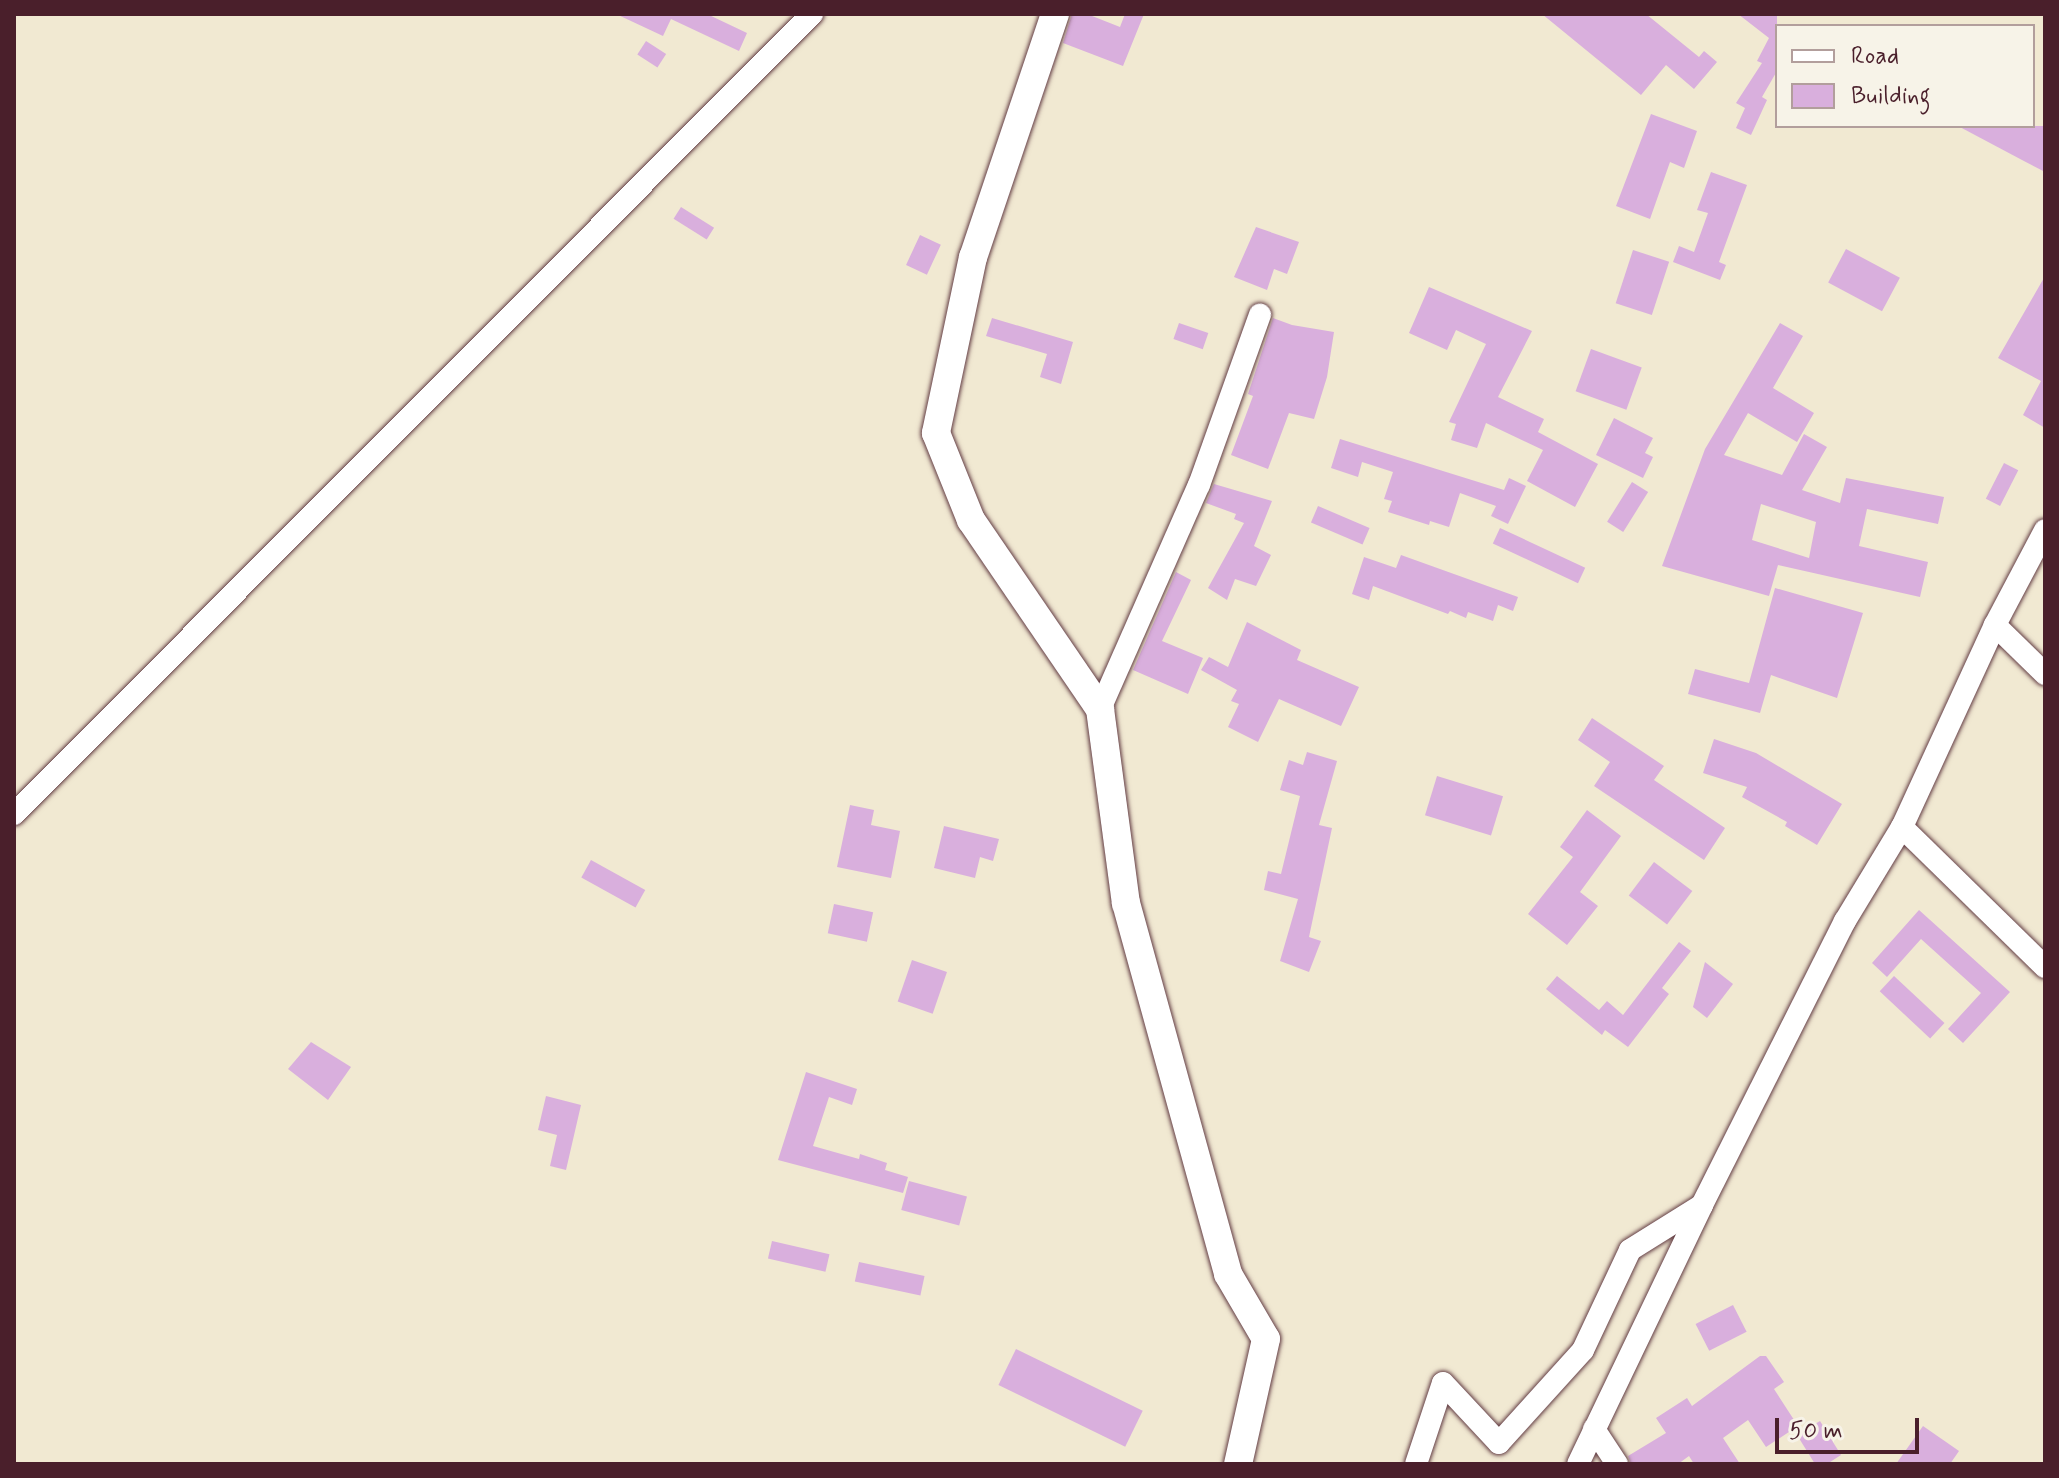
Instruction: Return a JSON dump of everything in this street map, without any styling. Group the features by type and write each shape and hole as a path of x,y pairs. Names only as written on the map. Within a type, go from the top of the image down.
{"street":[{"path":"14,814 812,14"},
{"path":"1055,14 973,257 936,433 971,520 1100,709 1126,903 1228,1274 1266,1339 1238,1464"},
{"path":"1100,709 1199,485 1260,315"},
{"path":"1578,1464 1702,1205 1845,921 1902,827 1995,625 2045,530"},
{"path":"1995,625 2045,674"},
{"path":"1902,827 2045,967"},
{"path":"1416,1464 1443,1383 1499,1443 1583,1350 1630,1250 1702,1205"},
{"path":"1594,1429 1617,1464"}],"building":[{"path":"616,14 707,14 747,33 739,51 671,19 663,36"},
{"path":"1072,14 1087,14 1120,27 1125,14 1144,14 1123,66 1063,43"},
{"path":"1542,14 1646,14 1699,57 1704,51 1717,62 1694,89 1666,65 1641,95"},
{"path":"1738,14 1777,14 1775,74 1762,97 1767,100 1751,135 1736,128 1745,108 1736,103 1762,63 1757,61 1769,38"},
{"path":"646,41 666,54 657,67 637,54"},
{"path":"1651,114 1697,131 1684,168 1670,162 1650,219 1616,206"},
{"path":"2045,126 2045,172 1962,128"},
{"path":"1711,172 1747,185 1719,262 1726,265 1720,280 1673,262 1679,246 1694,252 1708,213 1697,210"},
{"path":"681,207 714,228 707,240 674,219"},
{"path":"1256,227 1299,242 1287,274 1274,269 1267,290 1234,277"},
{"path":"920,235 941,245 927,275 906,265"},
{"path":"1846,249 1900,278 1882,311 1828,283"},
{"path":"1633,250 1669,262 1652,315 1616,303"},
{"path":"2045,276 2045,428 2023,415 2041,381 1998,358"},
{"path":"1429,287 1532,331 1498,397 1544,419 1538,432 1598,464 1575,507 1527,481 1543,450 1486,423 1477,448 1451,440 1456,424 1449,422 1486,344 1456,330 1447,350 1409,333"},
{"path":"992,318 1073,342 1061,384 1040,377 1047,354 986,336"},
{"path":"1273,318 1292,325 1334,332 1327,377 1314,419 1289,413 1268,469 1231,455 1253,396 1248,394"},
{"path":"1179,323 1208,333 1203,349 1173,339"},
{"path":"1780,323 1803,336 1773,388 1814,413 1797,442 1748,413 1724,455 1782,475 1804,434 1827,447 1802,490 1840,503 1846,478 1944,497 1938,524 1867,509 1859,546 1928,562 1920,597 1778,565 1769,596 1662,566 1705,449","holes":["1761,504 1816,522 1809,558 1752,540"]},
{"path":"1591,349 1642,367 1626,410 1576,391"},
{"path":"1614,418 1653,438 1645,453 1653,457 1643,478 1596,455"},
{"path":"1340,439 1504,490 1509,478 1526,486 1508,524 1491,516 1496,506 1460,493 1449,527 1430,521 1429,525 1388,512 1392,501 1384,499 1393,472 1362,462 1358,477 1331,468"},
{"path":"2004,463 2018,470 2000,506 1986,499"},
{"path":"1632,482 1648,492 1623,532 1607,522"},
{"path":"1214,484 1272,501 1254,546 1271,555 1256,586 1235,579 1227,600 1208,588 1244,523 1234,519 1236,514 1206,503"},
{"path":"1318,506 1370,528 1363,544 1311,523"},
{"path":"1500,528 1585,568 1578,583 1493,543"},
{"path":"1401,555 1518,597 1513,611 1498,605 1493,621 1468,612 1466,618 1450,611 1448,614 1373,586 1369,600 1352,594 1364,557 1396,568"},
{"path":"1176,572 1191,580 1162,641 1203,658 1188,694 1133,670"},
{"path":"1775,588 1863,613 1837,698 1771,675 1760,713 1688,694 1695,669 1749,683"},
{"path":"1247,622 1301,650 1297,660 1359,687 1341,726 1279,699 1258,742 1228,727 1239,704 1231,701 1237,690 1201,670 1209,657 1228,667"},
{"path":"1592,718 1664,766 1654,780 1725,828 1704,860 1594,786 1610,762 1578,740"},
{"path":"1714,739 1756,753 1842,804 1817,845 1785,826 1787,822 1742,797 1747,787 1703,773"},
{"path":"1307,752 1337,761 1319,825 1332,828 1309,937 1321,941 1309,972 1280,961 1298,899 1264,890 1268,871 1281,874 1300,796 1280,790 1289,760 1303,765"},
{"path":"1437,776 1503,796 1491,835 1425,815"},
{"path":"850,805 874,810 871,825 900,831 891,878 837,867"},
{"path":"1587,810 1621,836 1580,892 1598,906 1567,945 1528,914 1573,857 1560,847"},
{"path":"944,826 999,839 993,861 980,857 975,878 934,868"},
{"path":"591,860 645,890 636,908 581,877"},
{"path":"1654,862 1692,891 1667,924 1629,896"},
{"path":"834,904 873,912 867,942 828,933"},
{"path":"1919,910 2010,992 1963,1043 1948,1029 1981,993 1921,939 1887,977 1872,963"},
{"path":"1679,942 1691,951 1662,988 1669,994 1628,1047 1605,1030 1602,1035 1546,989 1557,976 1599,1010 1607,1001 1623,1015"},
{"path":"912,960 947,972 933,1014 898,1002"},
{"path":"1705,962 1733,984 1707,1018 1693,1007"},
{"path":"1894,976 1944,1023 1930,1038 1880,991"},
{"path":"311,1042 351,1067 328,1100 288,1069"},
{"path":"806,1072 857,1089 852,1105 829,1097 813,1146 859,1159 860,1154 887,1163 885,1170 908,1177 903,1193 778,1160"},
{"path":"546,1096 581,1105 566,1170 550,1166 557,1135 538,1130"},
{"path":"909,1181 967,1197 959,1226 901,1210"},
{"path":"772,1241 829,1254 825,1272 768,1259"},
{"path":"859,1262 925,1276 920,1295 855,1282"},
{"path":"1733,1305 1747,1332 1709,1351 1696,1324"},
{"path":"1016,1349 1143,1411 1125,1447 998,1385"},
{"path":"1760,1356 1766,1356 1784,1382 1774,1389 1798,1426 1766,1447 1748,1420 1723,1438 1740,1464 1694,1464 1689,1456 1678,1464 1631,1464 1628,1456 1666,1433 1656,1418 1687,1398 1692,1406"},
{"path":"1820,1421 1841,1455 1827,1464 1815,1464 1797,1435"},
{"path":"1923,1426 1959,1451 1950,1464 1896,1464"}]}
